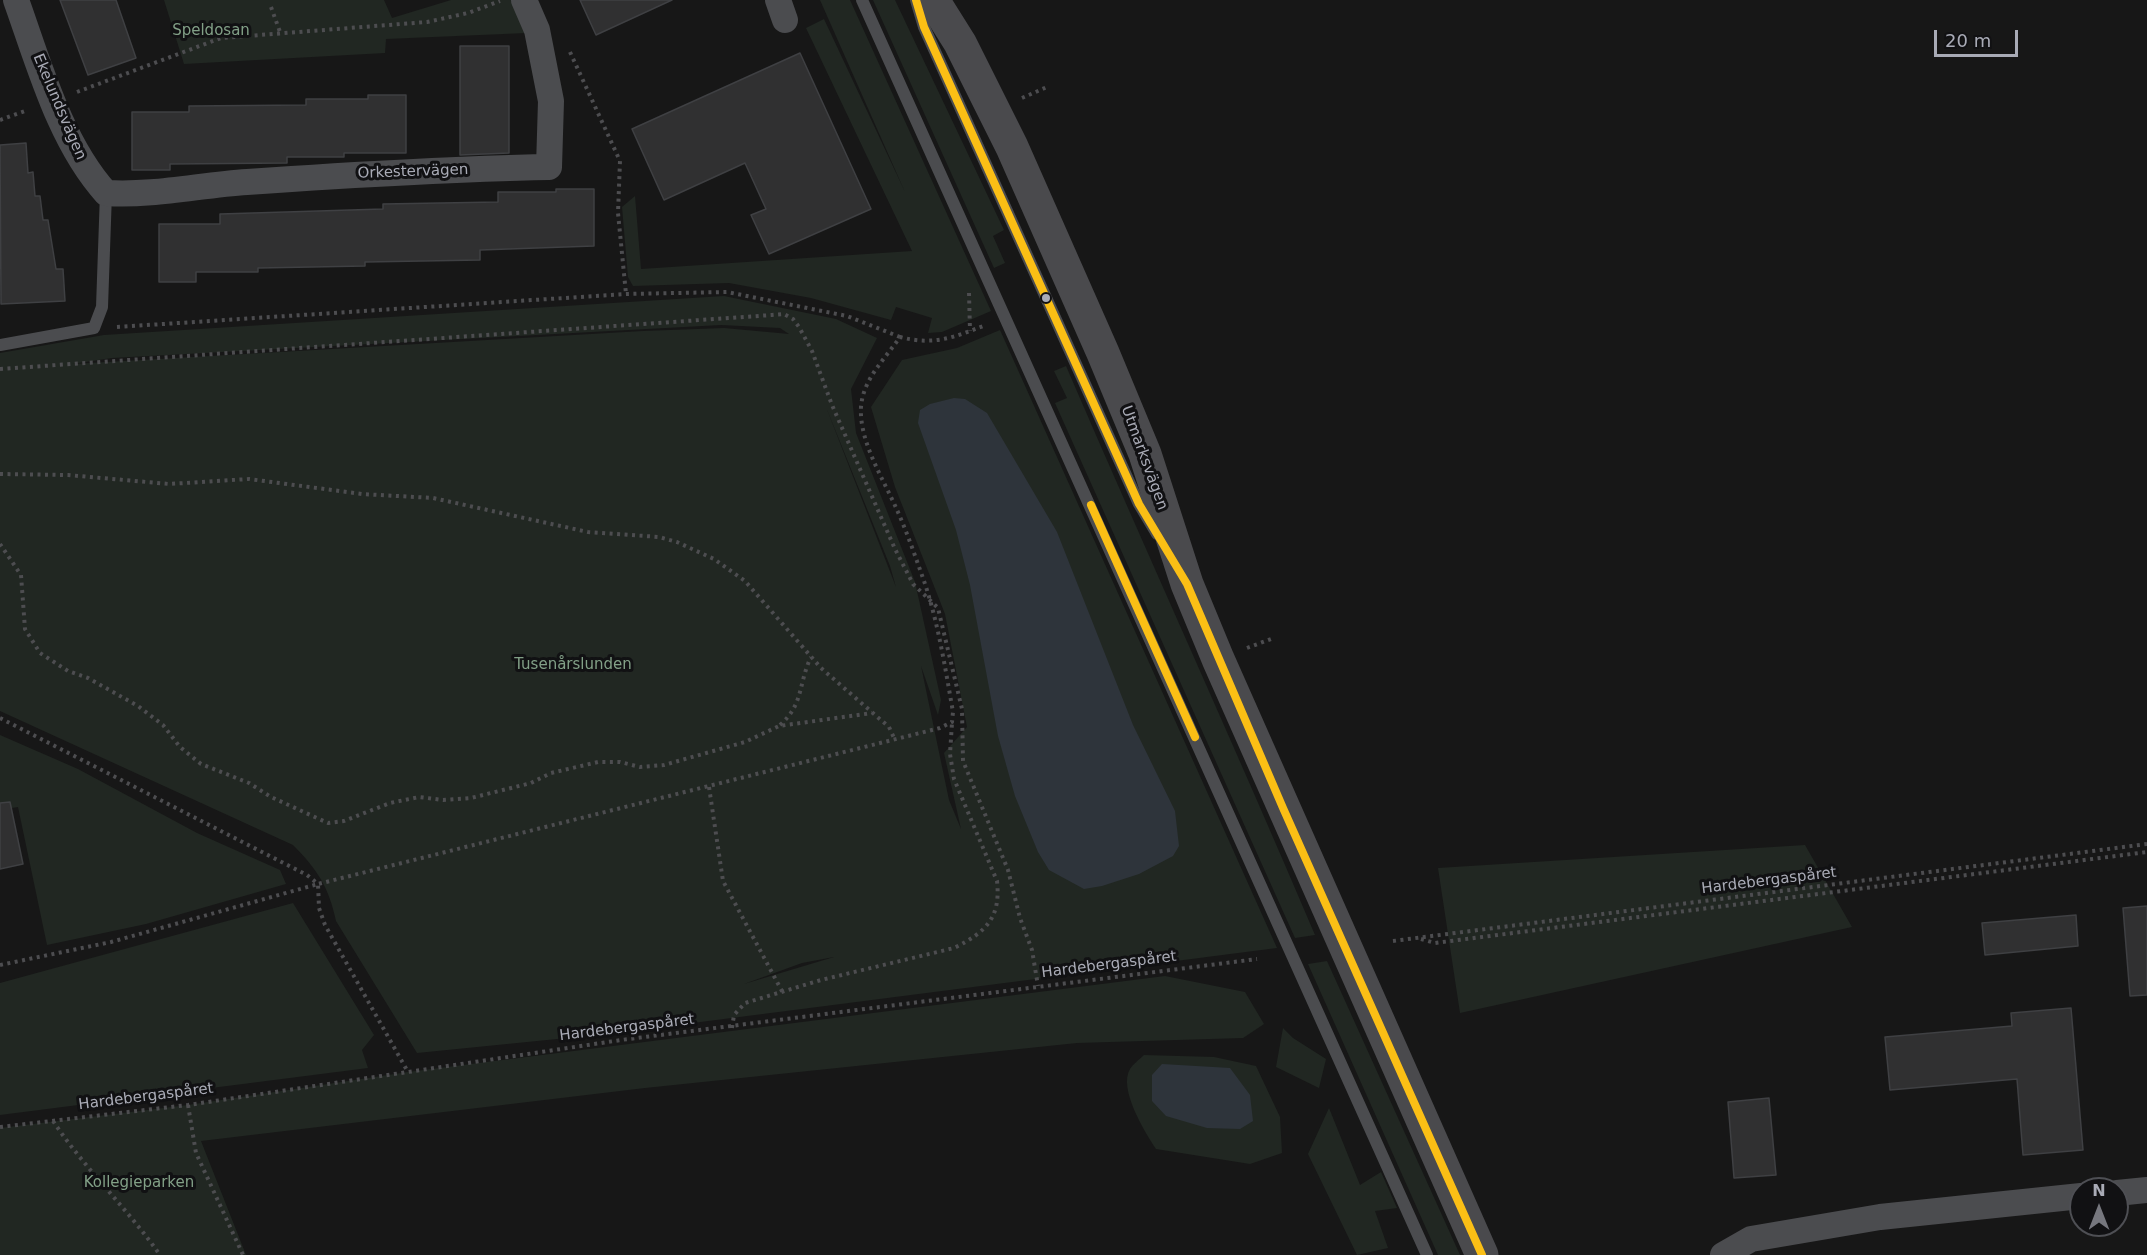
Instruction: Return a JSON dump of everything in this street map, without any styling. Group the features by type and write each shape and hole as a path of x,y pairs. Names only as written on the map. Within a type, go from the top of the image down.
{"main road":[{"name":"Utmarksvägen","path":"933,0 960,43 1012,147 1098,342 1145,454 1187,584 1283,808 1482,1255"}],"street":[{"name":"Ekelundsvägen","path":"16,0 53,101 86,170 106,193"},
{"name":"Orkestervägen","path":"106,193 130,195 242,182 384,172 549,167 551,101 537,30 524,0"},
{"path":"2129,1192 2147,1190"},
{"path":"1724,1255 1751,1239 1880,1217 2069,1197"}],"lane":[{"path":"862,0 1073,464 1427,1255"},
{"path":"916,0 924,27 1139,504 1187,584"},
{"path":"0,345 94,328 103,298 106,193"}],"path":[{"path":"0,120 221,38 427,22 468,13 502,0"},
{"path":"271,7 280,32"},
{"path":"570,50 620,161 618,213 626,294"},
{"path":"94,328 626,294 727,292 847,316 919,342 945,340 1005,318"},
{"path":"0,369 784,314 793,319 812,351 832,405 895,549 913,584 938,608 962,709 963,761 1008,870 1020,918 1032,950 1038,986"},
{"path":"732,1028 734,1015 745,1003 821,980 954,948 980,932 992,918 999,899 997,881 954,779 950,754 953,712 930,600 898,512 874,460 863,428 861,410 863,393 870,379 900,337"},
{"path":"0,474 68,475 169,484 249,479 362,494 433,498 588,532 658,537 677,542 714,559 745,581 811,657 889,727 895,740"},
{"path":"0,544 21,575 25,629 40,653 68,671 88,678 138,706 163,725 180,747 201,764 249,783 271,797 328,823 344,821 390,803 419,797 443,800 471,798 531,783 551,773 598,762 620,762 640,767 664,765 745,742 779,726 872,713"},
{"path":"779,726 793,713 800,693 802,675 811,657"},
{"path":"0,718 132,783 306,874 318,884 319,908 325,925 408,1072"},
{"path":"0,965 111,942 318,884 895,740 952,722"},
{"path":"709,787 723,881 783,993"},
{"name":"Hardebergaspåret","path":"1393,941 2147,844"},
{"path":"1418,938 1435,943 2147,852"},
{"name":"Hardebergaspåret","path":"0,1127 189,1105 621,1040 732,1028 1257,959"},
{"path":"189,1105 196,1153 243,1255"},
{"path":"53,1121 84,1163 140,1227 160,1255"}],"green space":[{"name":"Speldosan","path":"164,0 384,0 392,18 451,0 511,0 527,33 386,39 385,53 184,64"},
{"path":"820,0 850,0 991,311 942,332 928,333 932,318 896,307 891,320 811,298 729,283 633,286 628,277 622,207 635,196 641,269 912,251 806,28 824,19 905,192"},
{"path":"873,0 895,0 1004,230 993,236 1005,263 994,268"},
{"name":"Tusenårslunden","path":"724,296 836,319 877,338 851,389 856,433 915,582 941,700 938,715 921,666 949,800 961,829 944,753 967,727 945,614 895,487 871,407 902,360 957,348 1000,330 1277,948 607,1034 417,1053 336,921 330,898 321,879 293,845 0,711 0,353 104,335","holes":["721,325 780,328 789,334 724,328 643,331 72,364 112,358","826,407 890,566 896,587","834,957 744,984 802,963"]},
{"path":"1066,366 1315,935 1295,938 1055,403 1067,398 1054,371"},
{"path":"0,735 78,769 197,833 280,870 286,884 146,924 47,945 18,807 0,810"},
{"path":"1805,845 1852,927 1460,1013 1438,868"},
{"path":"293,903 374,1035 362,1050 368,1068 0,1115 0,983"},
{"path":"1327,961 1460,1255 1438,1255 1308,964"},
{"name":"Kollegieparken","path":"1165,976 1245,992 1264,1024 1243,1038 1077,1043 645,1088 201,1141 246,1255 0,1255 0,1128 188,1105 408,1072"},
{"path":"1283,1028 1293,1038 1326,1059 1319,1088 1276,1067"},
{"path":"1144,1055 1214,1057 1256,1066 1280,1117 1282,1153 1250,1164 1156,1149 1134,1110 1127,1088 1130,1069"},
{"path":"1329,1108 1360,1185 1381,1172 1397,1208 1375,1211 1388,1248 1357,1255 1308,1154"}],"shaded area":[{"path":"954,398 965,399 987,413 1057,532 1133,725 1175,811 1179,846 1173,856 1139,874 1102,886 1084,889 1049,870 1038,852 1015,796 998,736 970,585 956,530 918,423 920,410 930,404"},
{"path":"1162,1064 1230,1068 1250,1095 1253,1121 1240,1129 1207,1128 1166,1116 1152,1101 1152,1075"}],"building":[{"path":"60,0 116,0 136,58 88,75"},
{"path":"580,0 672,0 596,35"},
{"path":"460,46 509,46 509,153 460,155"},
{"path":"800,53 871,209 769,254 751,215 766,209 745,163 664,200 632,129"},
{"path":"368,95 406,95 406,153 344,153 344,157 287,157 287,163 170,164 170,170 132,170 132,112 189,112 189,106 306,105 306,99 368,99"},
{"path":"26,143 28,173 33,172 35,196 40,196 43,220 48,220 56,269 63,269 65,301 1,304 0,145"},
{"path":"556,189 594,189 594,246 480,250 480,260 365,262 365,266 258,268 258,272 196,272 196,282 159,282 159,224 220,224 220,214 383,209 383,204 498,202 498,192 556,192"},
{"path":"10,802 23,864 0,869 0,803"},
{"path":"2147,906 2147,995 2130,996 2123,908"},
{"path":"2076,915 2078,946 1985,955 1982,923"},
{"path":"2071,1008 2083,1150 2023,1155 2017,1079 1890,1090 1885,1037 2012,1026 2011,1013"},
{"path":"1769,1098 1776,1175 1734,1178 1728,1102"}],"transit line":[{"path":"916,0 924,27 1139,504 1187,584 1283,808 1482,1255"},
{"path":"1091,505 1195,737"}]}
